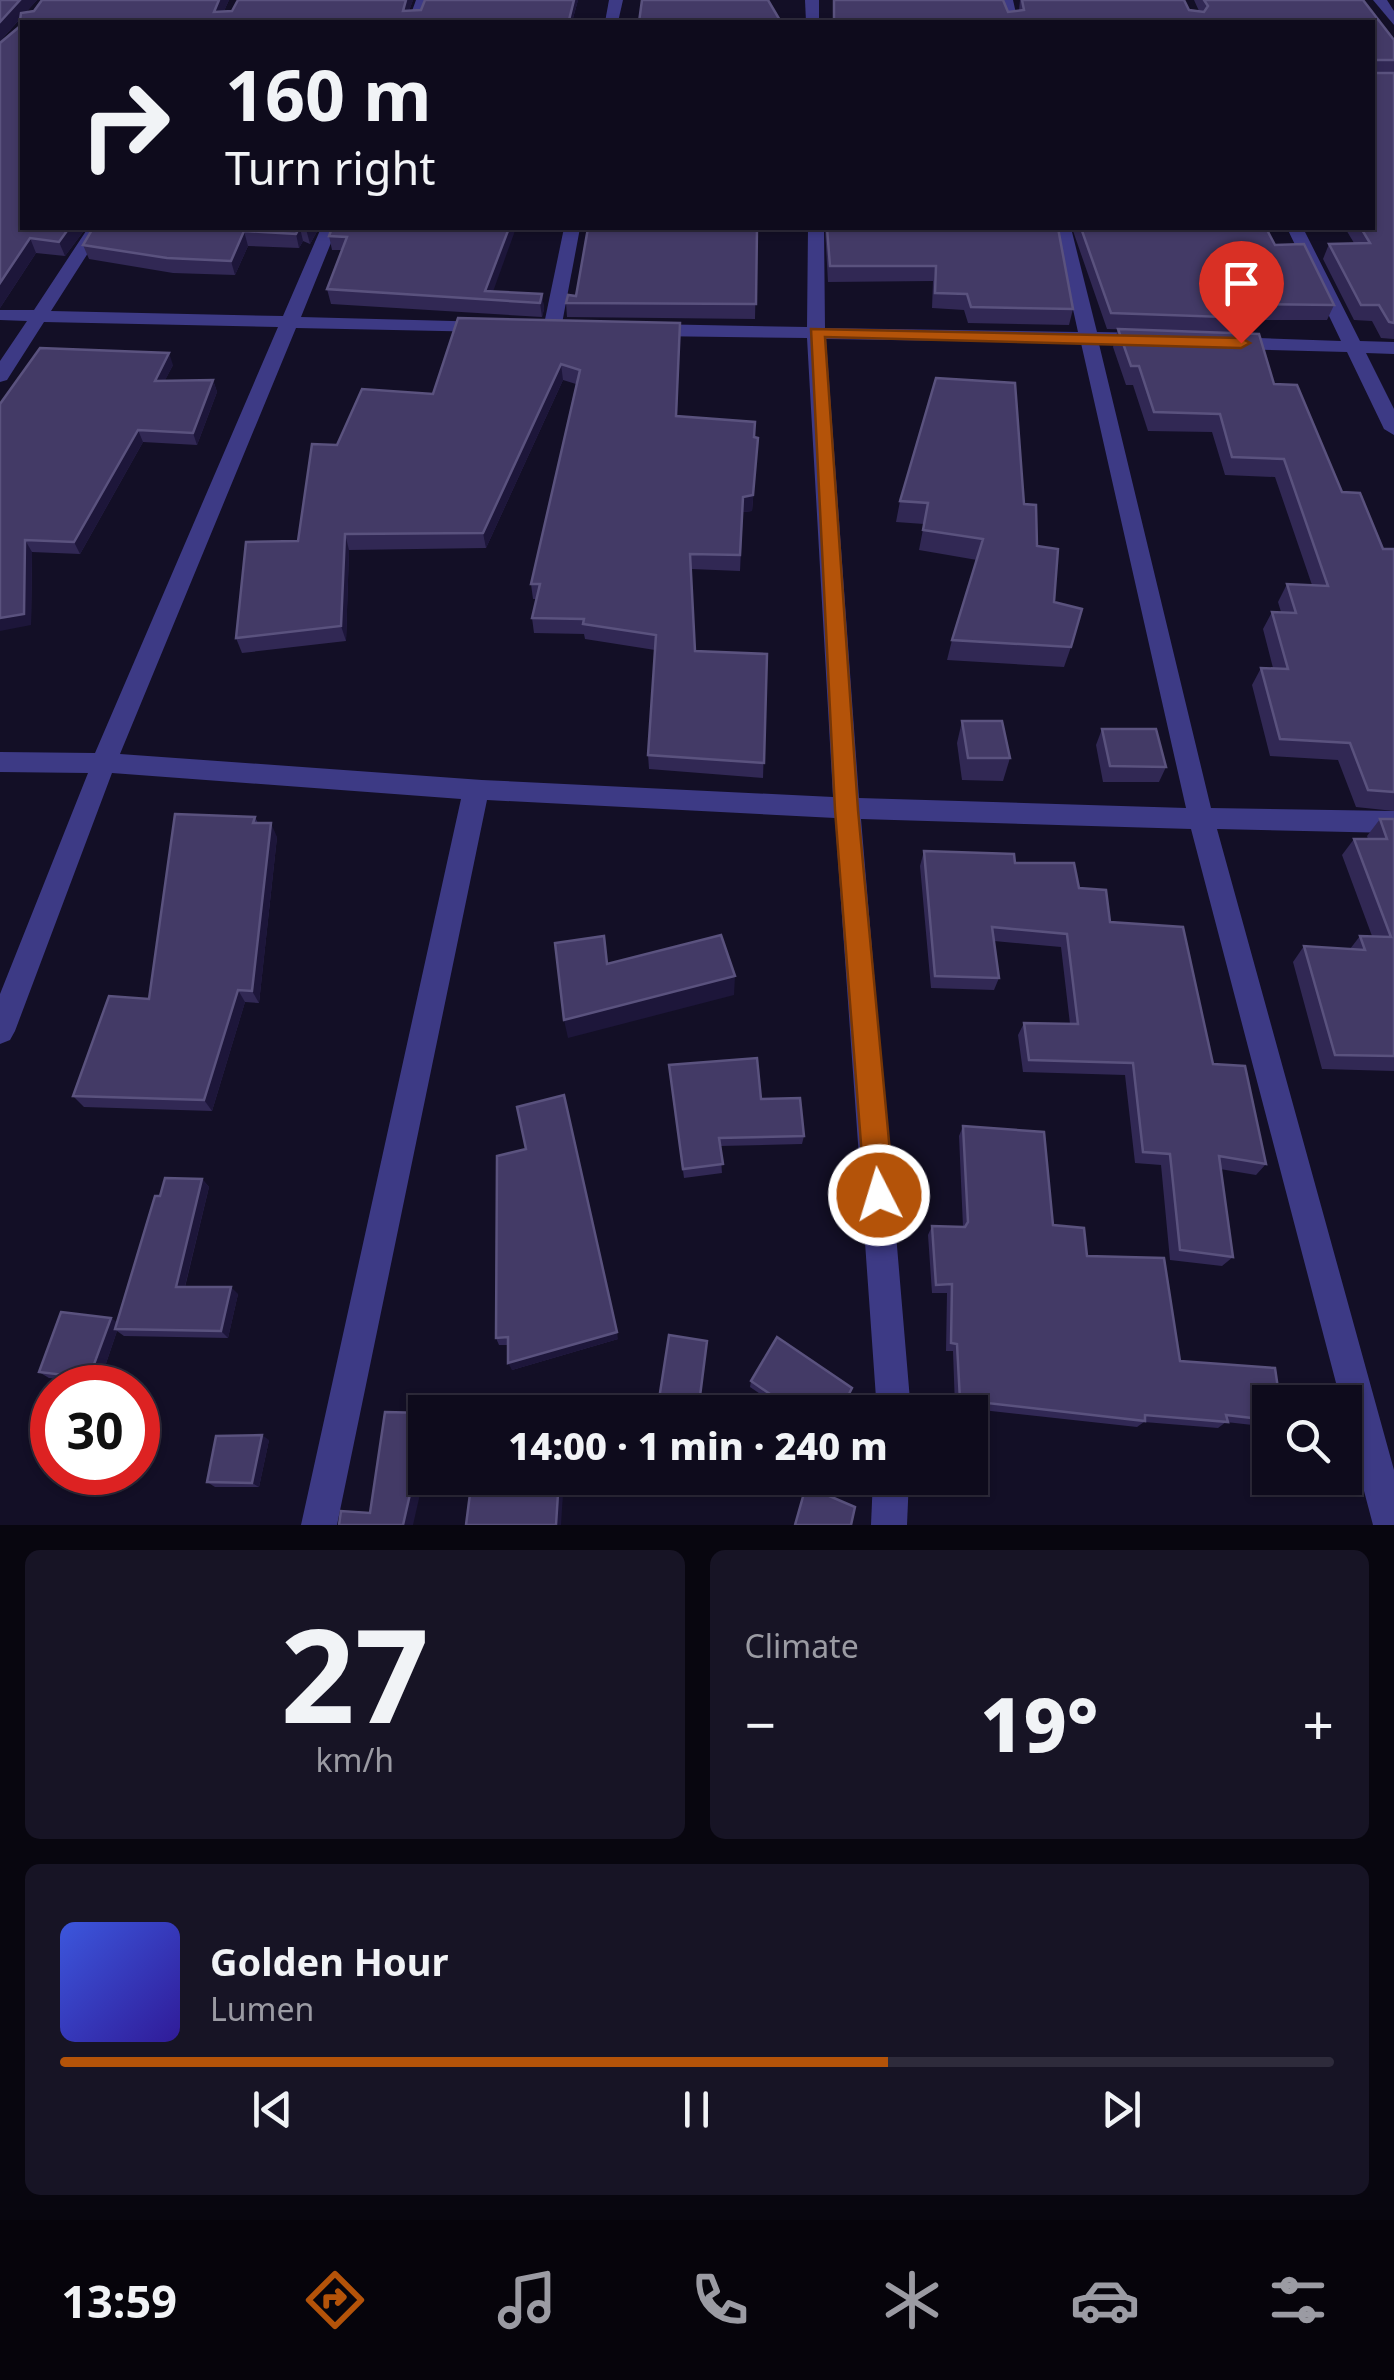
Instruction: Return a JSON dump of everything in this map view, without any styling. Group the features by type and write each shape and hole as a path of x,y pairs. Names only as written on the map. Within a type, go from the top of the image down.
{"street":[{"path":"1380,0 1394,21"},
{"path":"0,376 95,230"},
{"path":"0,1031 106,760 328,230"},
{"path":"0,315 542,329 571,230"},
{"path":"816,230 816,332 847,810 893,1395"},
{"path":"1063,230 1201,819 1391,1525"},
{"path":"1296,230 1394,429"},
{"path":"627,330 1166,340"},
{"path":"1204,342 1394,348"},
{"path":"0,762 106,760 476,790 847,810 1394,822"},
{"path":"319,1525 476,790"},
{"path":"889,1525 890,1495"}],"building":[{"path":"0,0 20,0 0,22"},
{"path":"42,0 219,0 214,12 232,11 238,0 406,0 403,11 421,10 425,0 574,0 569,20 20,20 21,13 34,11"},
{"path":"642,0 768,0 780,20 639,20"},
{"path":"834,0 1003,0 1008,12 1024,10 1022,0 1184,0 1189,10 1204,12 1208,6 1204,0 1363,0 1394,40 1394,60 1375,60 1375,20 834,20"},
{"path":"20,20 20,230 68,230 59,242 30,238 0,283 0,43 19,27"},
{"path":"1375,73 1394,73 1394,323 1389,322 1379,305 1361,305 1329,244 1370,243 1362,230 1375,230"},
{"path":"92,230 298,230 296,234 244,231 231,261 167,258 83,245"},
{"path":"331,230 508,230 485,291 542,294 540,303 327,289 347,237 329,236"},
{"path":"588,230 757,230 756,304 566,303 568,295 576,296"},
{"path":"827,230 1058,230 1073,309 971,307 967,294 935,293 936,266 830,266"},
{"path":"1082,230 1267,230 1275,245 1304,244 1334,305 1249,304 1253,318 1111,313"},
{"path":"458,318 680,323 676,416 755,422 754,437 758,438 753,495 743,497 740,555 690,554 695,651 767,654 764,763 648,755 656,635 583,624 584,619 532,618 540,584 531,584 580,370 561,364 483,533 345,534 341,626 236,638 246,542 298,541 312,444 337,445 362,389 433,394"},
{"path":"1118,329 1259,334 1274,384 1297,385 1342,492 1360,493 1383,549 1394,549 1394,792 1368,790 1350,743 1280,739 1261,668 1288,669 1272,612 1296,613 1287,584 1328,586 1284,459 1232,457 1220,414 1154,412 1139,366 1131,366"},
{"path":"40,348 169,353 155,381 213,380 193,433 138,430 74,542 25,540 24,614 0,618 0,404"},
{"path":"936,378 1015,383 1024,504 1036,505 1037,546 1058,549 1054,602 1082,609 1071,647 952,640 983,539 923,530 928,503 900,501"},
{"path":"962,721 1002,721 1010,758 968,758"},
{"path":"1102,729 1156,729 1166,767 1110,766"},
{"path":"175,814 255,817 253,823 271,823 252,991 238,990 204,1100 73,1096 109,996 149,999"},
{"path":"1380,819 1394,819 1394,1056 1335,1055 1304,946 1365,950 1360,936 1391,937 1354,839 1387,839"},
{"path":"924,851 1014,854 1015,863 1074,863 1079,888 1106,890 1110,922 1183,927 1213,1064 1245,1066 1266,1164 1219,1156 1233,1257 1180,1250 1170,1154 1143,1152 1133,1063 1029,1060 1024,1023 1078,1024 1067,934 992,927 999,978 935,976"},
{"path":"721,935 735,976 564,1020 555,943 604,936 607,964"},
{"path":"757,1058 761,1099 800,1098 804,1136 719,1138 723,1164 683,1169 669,1065"},
{"path":"564,1095 617,1332 508,1363 508,1337 496,1338 497,1156 526,1149 517,1107"},
{"path":"963,1126 1044,1132 1053,1225 1084,1228 1087,1256 1164,1258 1180,1361 1275,1368 1278,1385 1252,1385 1252,1418 1226,1415 1228,1422 1145,1415 1145,1421 988,1403 988,1395 960,1395 957,1344 951,1343 952,1284 936,1285 932,1226 965,1227 968,1222"},
{"path":"165,1178 202,1179 176,1287 231,1287 221,1331 115,1329 155,1196 160,1196"},
{"path":"61,1312 111,1318 94,1365 42,1365"},
{"path":"669,1335 707,1341 700,1395 660,1395"},
{"path":"777,1337 852,1388 848,1395 771,1395 751,1381"},
{"path":"385,1412 408,1413 410,1495 403,1525 339,1525 341,1511 370,1513"},
{"path":"262,1435 252,1483 207,1482 216,1436"},
{"path":"470,1495 558,1495 556,1525 466,1525"},
{"path":"803,1495 827,1495 855,1507 851,1525 795,1525"}],"route":[{"path":"879,1195 847,810 816,332 1241,343"}]}
